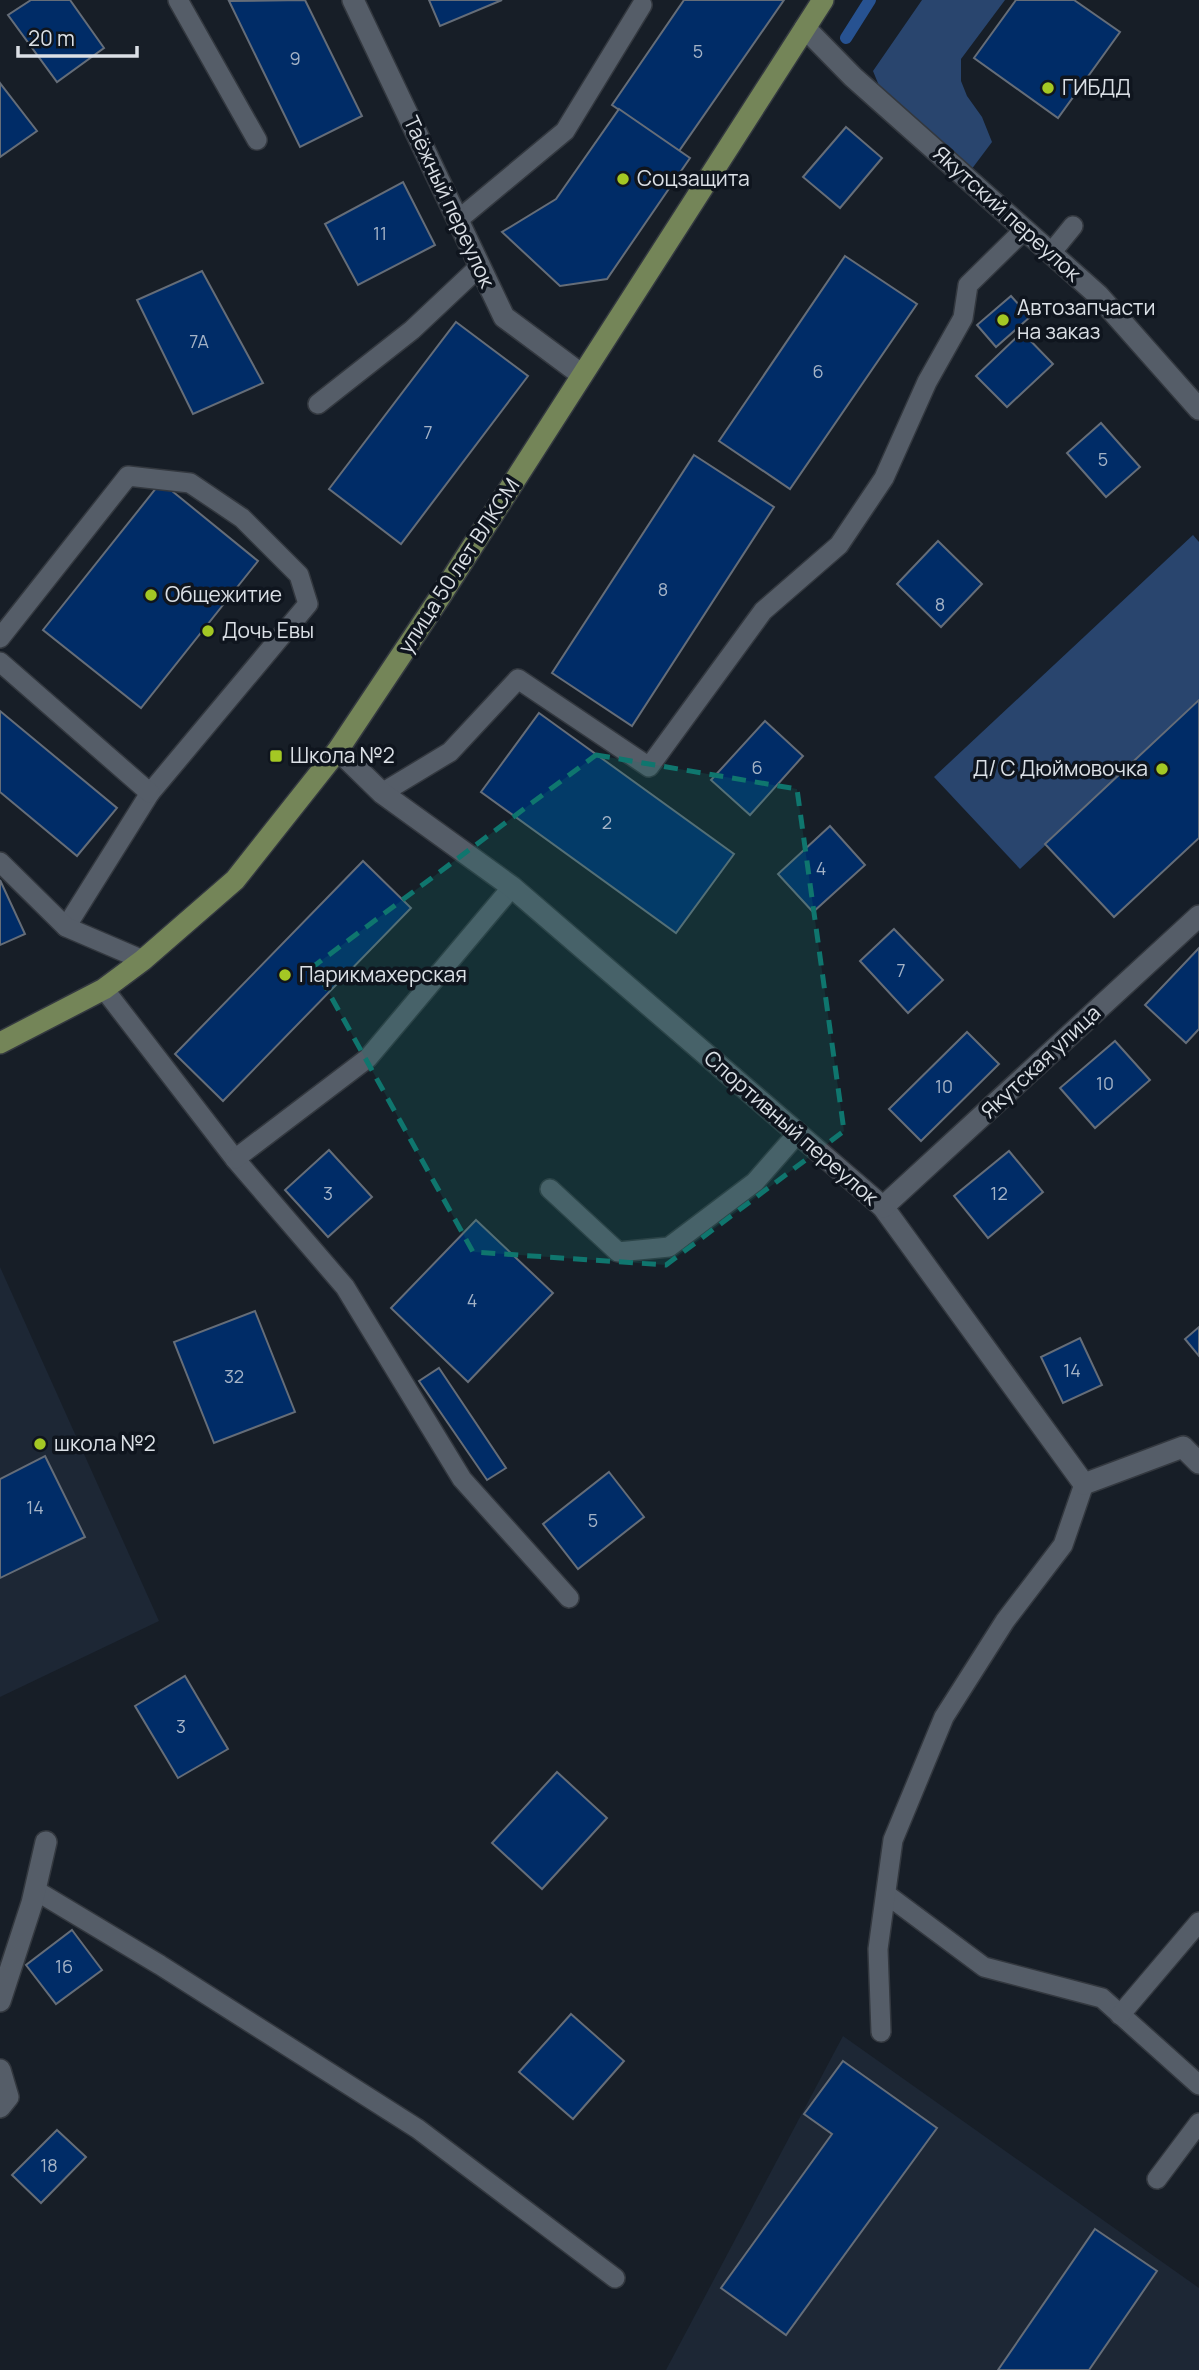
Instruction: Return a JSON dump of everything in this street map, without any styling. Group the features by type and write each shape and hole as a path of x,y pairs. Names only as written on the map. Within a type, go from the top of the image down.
{"main road":[{"name":"улица 50 лет ВЛКСМ","path":"0,1043 104,989 144,960 235,880 338,750 440,597 823,0"}],"street":[{"name":"Таёжный переулок","path":"353,0 504,317 582,375"},
{"name":"Якутский переулок","path":"805,28 853,77 1098,295 1199,409"},
{"name":"Спортивный переулок","path":"338,750 382,793 512,887 883,1208 1084,1484"},
{"name":"Якутская улица","path":"883,1208 1199,916"},
{"path":"1084,1484 1183,1447 1199,1463"},
{"path":"0,2001 35,1890 46,1842"},
{"path":"0,2070 8,2098 0,2107"}],"lane":[{"path":"178,0 257,140"},
{"path":"458,220 565,131 642,5"},
{"path":"1051,253 1073,226"},
{"path":"382,793 450,752 517,679 649,767 763,611 838,545 884,478 927,382 963,318 968,285 1025,229"},
{"path":"318,404 412,330 480,266"},
{"path":"0,638 128,476 190,483 242,518 299,575 308,604 149,793 66,927"},
{"path":"0,663 149,793"},
{"path":"0,862 66,927 144,960"},
{"path":"235,1159 368,1058 512,887"},
{"path":"104,989 235,1159 345,1287 461,1479 569,1598"},
{"path":"550,1189 618,1252 669,1247 755,1182 798,1133"},
{"path":"881,2032 878,1949 893,1840 944,1717 1005,1621 1063,1545 1084,1484"},
{"path":"35,1890 160,1965 418,2129 615,2278"},
{"path":"886,1894 984,1967 1102,1998 1199,2085"},
{"path":"1120,2015 1199,1922"},
{"path":"1157,2179 1199,2123"}],"highlighted area":[{"path":"596,755 797,789 844,1131 666,1265 473,1252 314,966"}],"shaded area":[{"path":"922,0 1005,0 961,59 961,81 967,96 982,117 992,142 971,170 884,98 873,71"},
{"path":"1193,535 1199,542 1199,701 1020,869 934,777"},
{"name":"школа №2","path":"0,1267 159,1621 0,1697"},
{"path":"843,2036 1199,2288 1199,2370 666,2370"}],"building":[{"path":"31,0 70,0 104,48 57,82 8,15"},
{"path":"305,0 362,116 300,147 229,1"},
{"path":"429,0 502,0 440,26"},
{"path":"684,0 784,0 679,151 612,105"},
{"name":"ГИБДД","path":"1016,0 1074,0 1120,32 1058,118 974,58"},
{"path":"0,83 37,131 0,157"},
{"name":"Соцзащита","path":"619,109 690,158 607,279 560,286 502,232 556,199"},
{"path":"846,127 882,158 840,208 803,177"},
{"path":"403,182 435,245 358,285 325,224"},
{"path":"845,256 917,304 790,489 719,441"},
{"path":"202,271 263,383 193,414 137,300"},
{"path":"1011,296 1030,317 996,347 977,325"},
{"path":"456,322 528,376 401,544 329,489"},
{"path":"1022,332 1053,364 1007,407 976,376"},
{"path":"1101,423 1140,467 1106,497 1067,453"},
{"path":"694,455 774,507 632,726 552,673"},
{"name":"Общежитие","path":"161,482 258,561 141,708 43,630"},
{"path":"938,541 982,584 941,627 897,584"},
{"name":"Д/ С Дюймовочка","path":"1199,700 1199,838 1114,917 1045,844"},
{"path":"0,711 117,808 77,856 0,792"},
{"path":"539,713 734,854 676,933 481,792"},
{"path":"765,721 803,756 750,815 711,780"},
{"path":"830,826 865,865 813,912 778,874"},
{"path":"363,861 411,908 223,1101 175,1054"},
{"path":"0,880 25,934 0,945"},
{"path":"894,929 943,980 908,1013 860,961"},
{"path":"1199,948 1199,1029 1186,1043 1145,1005"},
{"path":"967,1032 999,1064 921,1141 889,1109"},
{"path":"1115,1041 1150,1080 1095,1128 1060,1088"},
{"path":"329,1150 372,1197 328,1237 285,1190"},
{"path":"1009,1151 1043,1192 988,1238 954,1196"},
{"path":"476,1220 553,1293 468,1382 391,1308"},
{"path":"255,1311 295,1412 214,1443 174,1342"},
{"path":"1199,1327 1199,1356 1185,1339"},
{"path":"1080,1338 1102,1385 1063,1403 1041,1357"},
{"path":"439,1368 506,1468 487,1480 419,1381"},
{"path":"45,1456 85,1537 0,1578 0,1479"},
{"path":"609,1472 644,1517 578,1569 543,1524"},
{"path":"185,1676 228,1749 178,1778 135,1706"},
{"path":"557,1772 607,1818 542,1889 492,1843"},
{"path":"72,1930 102,1970 56,2004 26,1965"},
{"path":"571,2014 624,2061 573,2119 519,2072"},
{"path":"843,2061 937,2128 786,2335 721,2288 832,2134 804,2114"},
{"path":"57,2130 86,2157 41,2203 12,2175"},
{"path":"1095,2229 1157,2271 1089,2370 998,2370"}],"waterway":[{"path":"846,38 870,0"}],"place":[{"name":"ГИБДД","path":"1048,88"},
{"name":"Соцзащита","path":"623,179"},
{"name":"Автозапчасти на заказ","path":"1003,320"},
{"name":"Общежитие","path":"151,595"},
{"name":"Дочь Евы","path":"208,631"},
{"name":"Школа №2","path":"276,756"},
{"name":"Д/ С Дюймовочка","path":"1162,769"},
{"name":"Парикмахерская","path":"285,975"},
{"name":"школа №2","path":"40,1444"}]}
